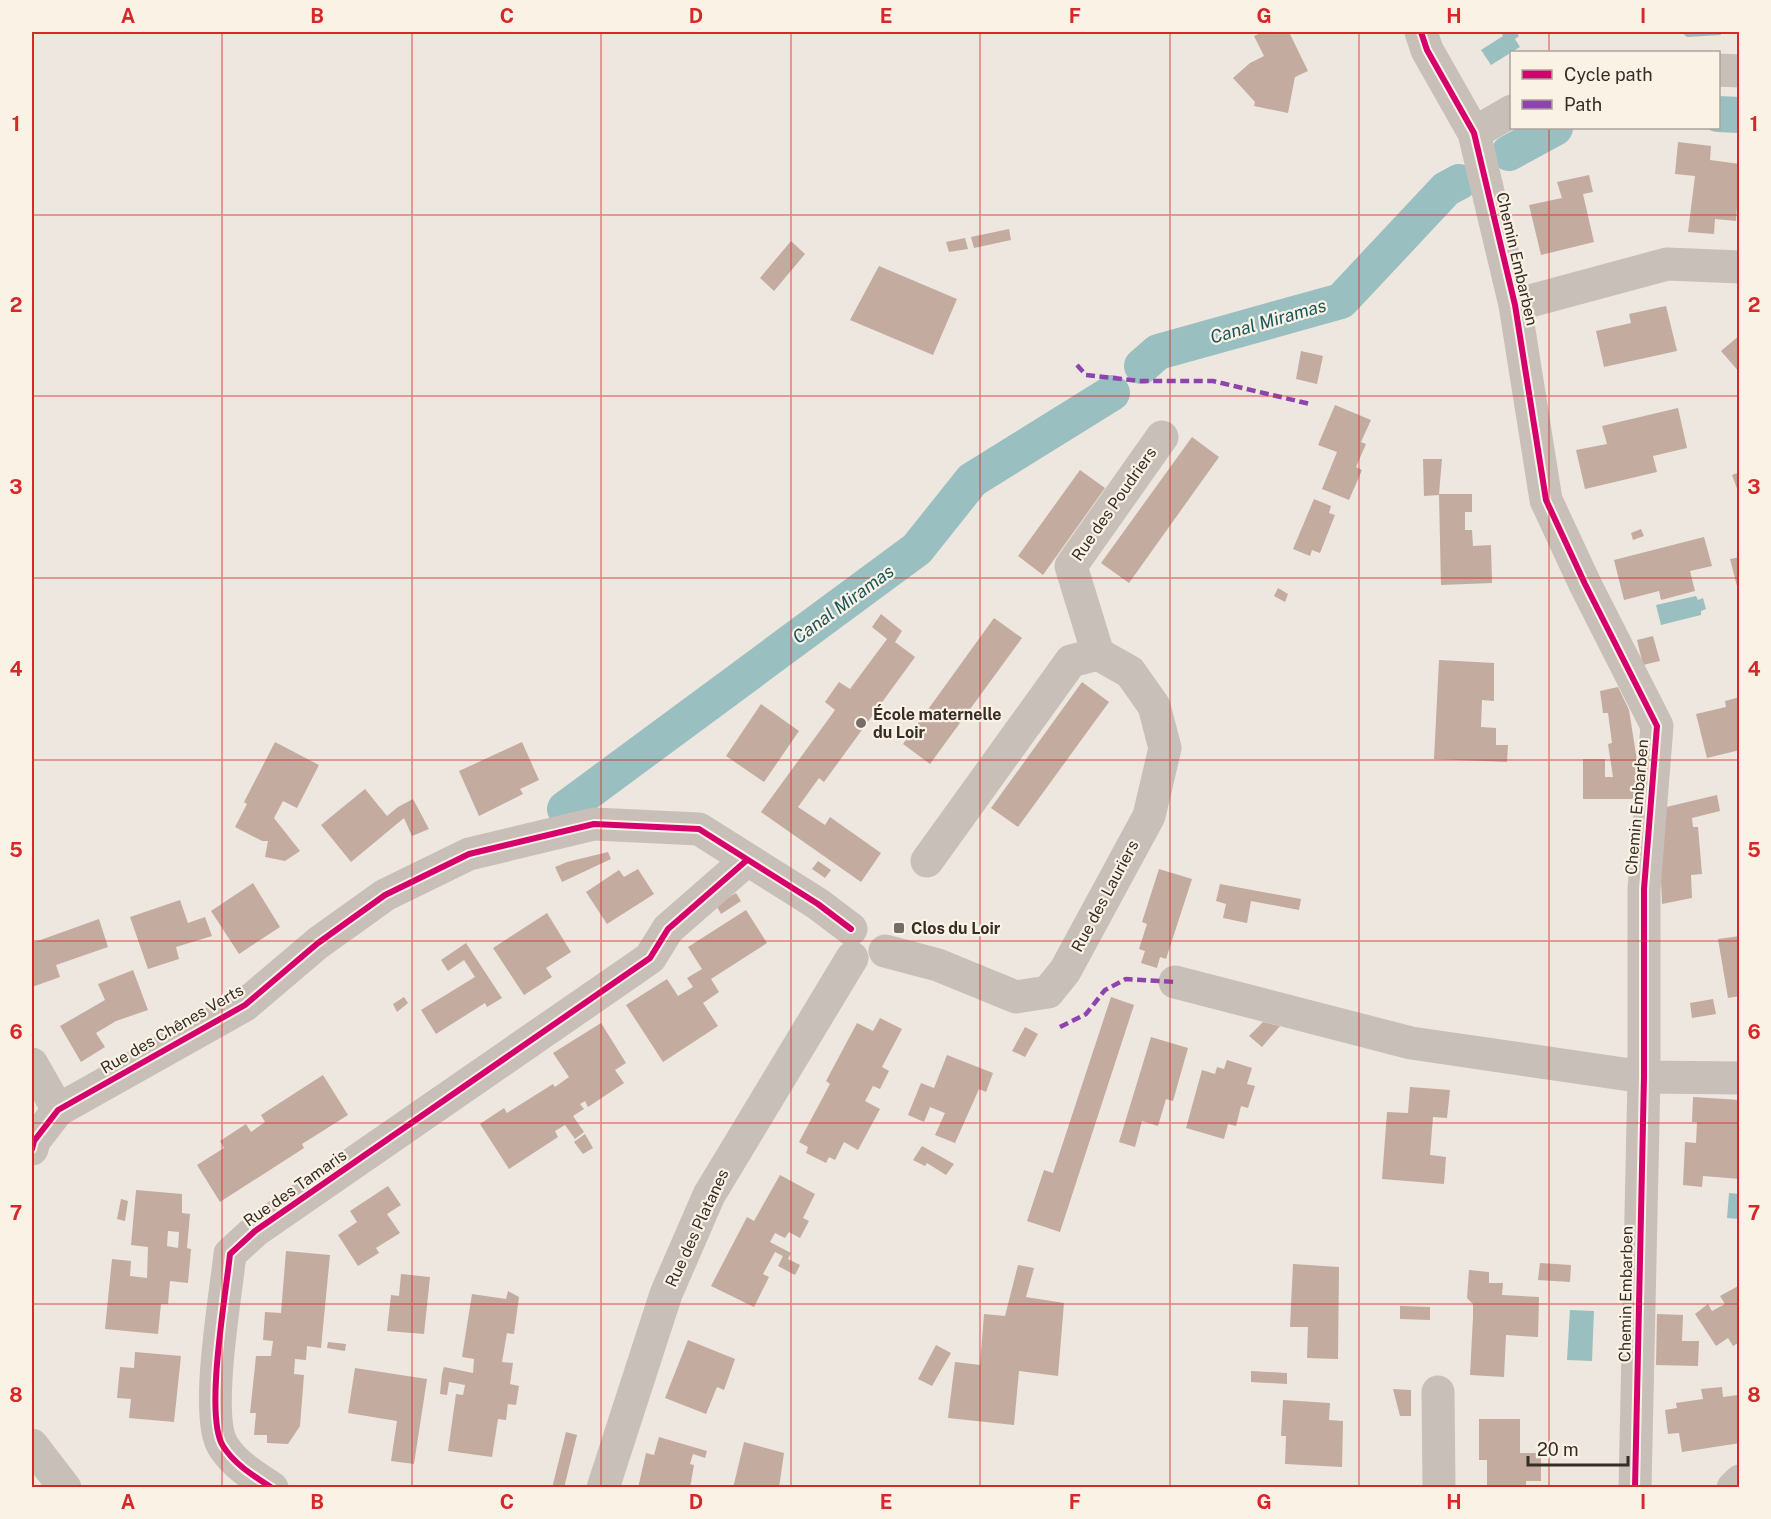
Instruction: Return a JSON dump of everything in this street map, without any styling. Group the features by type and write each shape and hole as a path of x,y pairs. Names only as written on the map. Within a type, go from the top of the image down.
{"street":[{"name":"Chemin Embarben","path":"1421,32 1427,50 1474,133 1515,305 1546,500 1585,584 1658,726 1644,889 1644,1077 1635,1488"},
{"path":"1720,70 1740,71"},
{"path":"1474,133 1510,112"},
{"path":"1515,305 1667,264 1740,267"},
{"name":"Rue des Poudriers","path":"1098,654 1071,566 1162,437"},
{"path":"927,861 1071,661 1098,654"},
{"name":"Rue des Lauriers","path":"852,944 871,963 882,957 885,951 939,965 1016,997 1048,992 1065,971 1149,816 1165,748 1154,706 1130,672 1098,654"},
{"name":"Rue des Chênes Verts","path":"32,1149 34,1141 58,1110 245,1005 318,943 386,895 469,854 594,824 699,830 818,904 852,944"},
{"name":"Rue des Tamaris","path":"272,1488 245,1471 222,1445 214,1409 230,1254 255,1231 650,958 668,929 747,860"},
{"name":"Rue des Platanes","path":"603,1488 666,1294 709,1195 838,979 852,944"},
{"path":"1175,982 1411,1043 1644,1077 1740,1078"},
{"path":"32,1064 58,1110"},
{"path":"1438,1392 1439,1488"},
{"path":"32,1445 65,1488"},
{"path":"1734,1488 1740,1481"}],"water":[{"path":"1501,32 1516,32 1519,36 1515,39 1520,47 1510,51 1491,65 1481,50 1503,36"},
{"path":"1681,32 1720,32 1721,35 1687,37"},
{"path":"1696,596 1698,600 1703,598 1706,609 1701,611 1701,615 1661,625 1656,605"},
{"path":"1729,1193 1739,1194 1739,1219 1727,1218"},
{"path":"1570,1310 1594,1311 1592,1361 1567,1360"}],"building":[{"path":"1263,32 1289,32 1308,71 1295,77 1288,113 1254,106 1255,102 1233,78 1250,63 1264,56 1254,36"},
{"path":"1678,142 1711,146 1710,160 1740,164 1736,221 1715,219 1714,234 1688,232 1695,176 1675,174"},
{"path":"1589,175 1593,192 1583,194 1594,242 1541,255 1529,205 1562,198 1557,182"},
{"path":"1009,229 1011,240 974,248 971,237"},
{"path":"965,238 968,249 949,252 946,242"},
{"path":"791,241 805,254 774,291 760,278"},
{"path":"879,266 957,299 933,355 850,320"},
{"path":"1666,306 1677,351 1604,367 1596,331 1631,323 1629,314"},
{"path":"1740,335 1740,373 1721,351"},
{"path":"1301,351 1323,356 1317,384 1296,379"},
{"path":"1335,405 1371,420 1361,442 1366,444 1356,467 1362,470 1349,500 1322,489 1337,452 1318,445"},
{"path":"1678,408 1687,448 1653,456 1657,472 1585,489 1576,450 1607,444 1602,426"},
{"path":"1192,437 1219,457 1129,583 1101,563"},
{"path":"1423,459 1442,459 1439,494 1472,494 1472,512 1465,512 1465,530 1472,530 1473,546 1491,545 1492,583 1441,585 1439,495 1424,496"},
{"path":"1080,470 1105,488 1043,575 1018,556"},
{"path":"1740,472 1740,494 1739,494 1732,475"},
{"path":"1314,499 1331,506 1329,513 1335,515 1320,553 1312,550 1310,556 1293,549"},
{"path":"1641,529 1644,536 1633,540 1631,533"},
{"path":"1704,537 1712,566 1690,571 1695,591 1661,600 1659,591 1624,600 1614,560"},
{"path":"1740,557 1740,594 1739,594 1730,559"},
{"path":"1278,588 1288,594 1285,602 1274,596"},
{"path":"881,614 902,631 895,642 915,657 824,782 819,778 798,807 825,825 830,817 881,853 861,882 761,812 835,710 825,702 839,682 850,689 887,639 872,627"},
{"path":"994,618 1022,638 930,764 903,744"},
{"path":"1653,636 1660,661 1643,665 1637,640"},
{"path":"1439,660 1494,663 1494,701 1482,700 1481,727 1496,728 1496,745 1508,745 1507,762 1434,759"},
{"path":"1082,682 1109,702 1018,827 991,808"},
{"path":"1618,687 1629,710 1639,773 1639,799 1583,799 1583,759 1605,759 1605,777 1613,777 1608,744 1612,743 1608,713 1603,713 1600,691"},
{"path":"1740,697 1740,750 1707,758 1696,714 1726,707 1725,701"},
{"path":"761,704 799,731 764,782 726,756"},
{"path":"275,742 319,765 297,808 283,801 274,818 300,851 285,861 265,857 268,841 262,841 235,827 247,804 244,802"},
{"path":"522,742 539,780 520,789 523,794 479,816 459,771"},
{"path":"365,789 387,816 413,799 429,829 412,836 404,818 351,862 321,825"},
{"path":"1717,795 1720,811 1692,818 1693,827 1698,827 1702,874 1691,875 1692,898 1662,904 1658,809"},
{"path":"608,852 611,859 562,882 555,867 567,862"},
{"path":"818,861 831,870 825,878 812,869"},
{"path":"638,869 654,894 607,924 586,892 619,870 624,877"},
{"path":"1159,869 1192,879 1166,959 1160,957 1157,968 1141,963 1145,951 1139,949 1147,924 1142,922"},
{"path":"253,883 280,927 239,954 211,911"},
{"path":"1220,884 1301,899 1299,910 1251,901 1247,923 1223,918 1226,904 1216,901"},
{"path":"736,893 741,901 721,914 716,905"},
{"path":"180,900 188,923 205,917 212,936 176,947 179,959 148,969 130,917"},
{"path":"746,910 767,943 711,979 719,992 703,1003 718,1026 663,1062 626,1005 667,979 678,996 693,987 687,978 702,969 688,947"},
{"path":"547,913 571,952 546,968 552,977 524,995 493,948"},
{"path":"99,919 108,947 56,965 60,977 32,987 32,943"},
{"path":"1740,936 1740,996 1728,998 1718,939"},
{"path":"466,943 502,998 487,1007 485,1003 436,1034 421,1010 475,977 464,960 448,971 441,960"},
{"path":"133,970 148,1010 116,1021 96,1033 105,1047 81,1062 60,1026 105,1000 98,984"},
{"path":"404,997 408,1003 397,1012 393,1004"},
{"path":"1111,997 1134,1005 1060,1232 1027,1221 1044,1170 1053,1173"},
{"path":"1713,999 1716,1014 1692,1018 1690,1003"},
{"path":"880,1018 902,1029 882,1067 889,1071 880,1089 873,1086 865,1101 880,1109 858,1150 844,1142 835,1160 829,1157 826,1163 806,1153 808,1147 799,1142 830,1084 826,1081 857,1023 873,1031"},
{"path":"1263,1022 1280,1026 1262,1047 1249,1036"},
{"path":"601,1023 626,1063 615,1070 624,1083 588,1107 585,1101 580,1104 584,1109 573,1116 584,1132 575,1139 565,1125 555,1131 558,1137 509,1169 480,1124 504,1108 507,1113 553,1084 555,1087 569,1077 553,1053"},
{"path":"1025,1027 1038,1034 1025,1057 1012,1051"},
{"path":"1151,1037 1188,1048 1173,1101 1166,1099 1158,1126 1142,1121 1135,1147 1119,1142"},
{"path":"947,1055 993,1073 986,1092 979,1089 955,1143 935,1135 945,1113 930,1107 924,1122 908,1115 921,1083 934,1088"},
{"path":"1227,1060 1252,1068 1247,1084 1255,1086 1248,1108 1241,1106 1236,1126 1228,1124 1224,1139 1186,1128 1202,1070 1215,1074 1217,1067 1224,1069"},
{"path":"323,1075 348,1115 302,1144 304,1148 220,1202 197,1165 224,1148 220,1141 246,1124 251,1132 265,1122 261,1115"},
{"path":"1410,1087 1450,1090 1447,1118 1433,1117 1430,1155 1446,1157 1444,1184 1382,1179 1387,1112 1408,1113"},
{"path":"1693,1097 1740,1100 1740,1179 1703,1176 1702,1187 1683,1185 1685,1142 1696,1143 1697,1122 1692,1122"},
{"path":"585,1134 593,1148 583,1154 574,1142"},
{"path":"922,1146 954,1164 946,1175 927,1163 925,1166 913,1160"},
{"path":"780,1175 815,1194 803,1218 809,1221 800,1238 789,1232 785,1238 775,1233 770,1242 791,1253 788,1259 800,1265 795,1275 778,1266 783,1256 775,1252 763,1274 769,1277 754,1307 711,1286 747,1217 754,1221"},
{"path":"388,1186 401,1205 387,1214 400,1233 376,1248 379,1253 358,1266 338,1235 357,1222 350,1211"},
{"path":"136,1190 182,1194 182,1213 190,1214 187,1248 191,1249 188,1283 170,1281 168,1304 161,1304 158,1334 105,1329 112,1259 131,1261 130,1276 147,1278 148,1247 131,1245","holes":["168,1231 179,1232 178,1248 167,1246"]},
{"path":"121,1199 128,1201 125,1221 117,1219"},
{"path":"286,1251 330,1255 321,1348 307,1346 306,1360 295,1359 294,1374 304,1375 300,1426 288,1444 267,1443 267,1435 254,1435 256,1413 250,1413 256,1356 271,1356 273,1341 263,1340 265,1312 281,1313"},
{"path":"1540,1263 1571,1265 1570,1282 1538,1280"},
{"path":"1293,1264 1339,1267 1338,1359 1307,1358 1308,1327 1290,1327"},
{"path":"1018,1265 1034,1268 1026,1297 1064,1303 1058,1376 1019,1371 1014,1425 948,1418 955,1362 980,1365 984,1314 1005,1316"},
{"path":"1469,1270 1489,1272 1489,1283 1503,1283 1502,1295 1539,1297 1538,1337 1506,1335 1504,1377 1470,1375 1473,1304 1467,1298"},
{"path":"401,1274 430,1277 424,1334 387,1331 391,1295 399,1296"},
{"path":"1740,1285 1740,1342 1733,1346 1728,1338 1716,1346 1695,1314 1708,1304 1712,1311 1725,1304 1720,1296"},
{"path":"508,1291 519,1297 514,1334 507,1333 502,1362 513,1363 510,1384 519,1386 516,1405 508,1404 506,1420 498,1419 492,1457 448,1451 456,1394 463,1395 465,1385 449,1382 447,1395 440,1394 444,1367 473,1373 474,1359 462,1357 472,1294 506,1299"},
{"path":"1400,1306 1430,1307 1430,1320 1400,1319"},
{"path":"1657,1314 1683,1315 1682,1341 1699,1341 1698,1366 1656,1365"},
{"path":"688,1340 735,1359 724,1390 717,1387 706,1414 665,1398"},
{"path":"328,1342 346,1344 345,1351 327,1348"},
{"path":"936,1345 951,1353 932,1386 918,1379"},
{"path":"135,1352 181,1356 174,1422 129,1418 131,1399 117,1398 120,1367 134,1368"},
{"path":"355,1368 427,1379 414,1464 391,1461 397,1421 348,1413"},
{"path":"1251,1371 1287,1373 1287,1384 1251,1382"},
{"path":"1722,1387 1723,1397 1738,1395 1740,1443 1682,1452 1679,1433 1668,1434 1665,1410 1677,1408 1676,1403 1703,1399 1701,1389"},
{"path":"1393,1389 1411,1390 1411,1416 1400,1416"},
{"path":"1283,1400 1330,1403 1329,1420 1343,1421 1342,1467 1285,1464 1286,1436 1281,1436"},
{"path":"1479,1419 1520,1419 1520,1453 1541,1453 1541,1481 1526,1481 1526,1488 1487,1488 1487,1460 1479,1460"},
{"path":"566,1432 577,1435 564,1488 552,1488"},
{"path":"659,1437 707,1451 705,1458 693,1454 690,1464 694,1465 690,1488 638,1488 646,1453 654,1455"},
{"path":"744,1442 784,1453 779,1488 733,1488"}],"waterway":[{"name":"Canal Miramas","path":"1720,114 1740,115"},
{"name":"Canal Miramas","path":"1509,153 1553,129"},
{"name":"Canal Miramas","path":"1142,366 1158,352 1341,301 1446,189 1459,182"},
{"name":"Canal Miramas","path":"565,809 917,549 972,480 1112,393"}],"marked path":[{"path":"1077,365 1086,375 1139,381 1213,381 1310,404"},
{"path":"1060,1027 1086,1014 1105,990 1126,979 1175,982"}],"cycle path":[{"path":"1421,32 1427,50 1474,133 1515,305 1546,500 1585,584 1657,726 1644,889 1644,1077 1635,1488"},
{"path":"32,1149 34,1141 58,1110 245,1005 318,943 385,895 469,854 594,824 699,829 818,904 851,929"},
{"path":"272,1488 233,1459 223,1446 218,1431 216,1383 230,1254 255,1231 650,958 668,929 747,860"}],"place":[{"name":"École maternelle du Loir","path":"861,723"},
{"name":"Clos du Loir","path":"899,928"}]}
